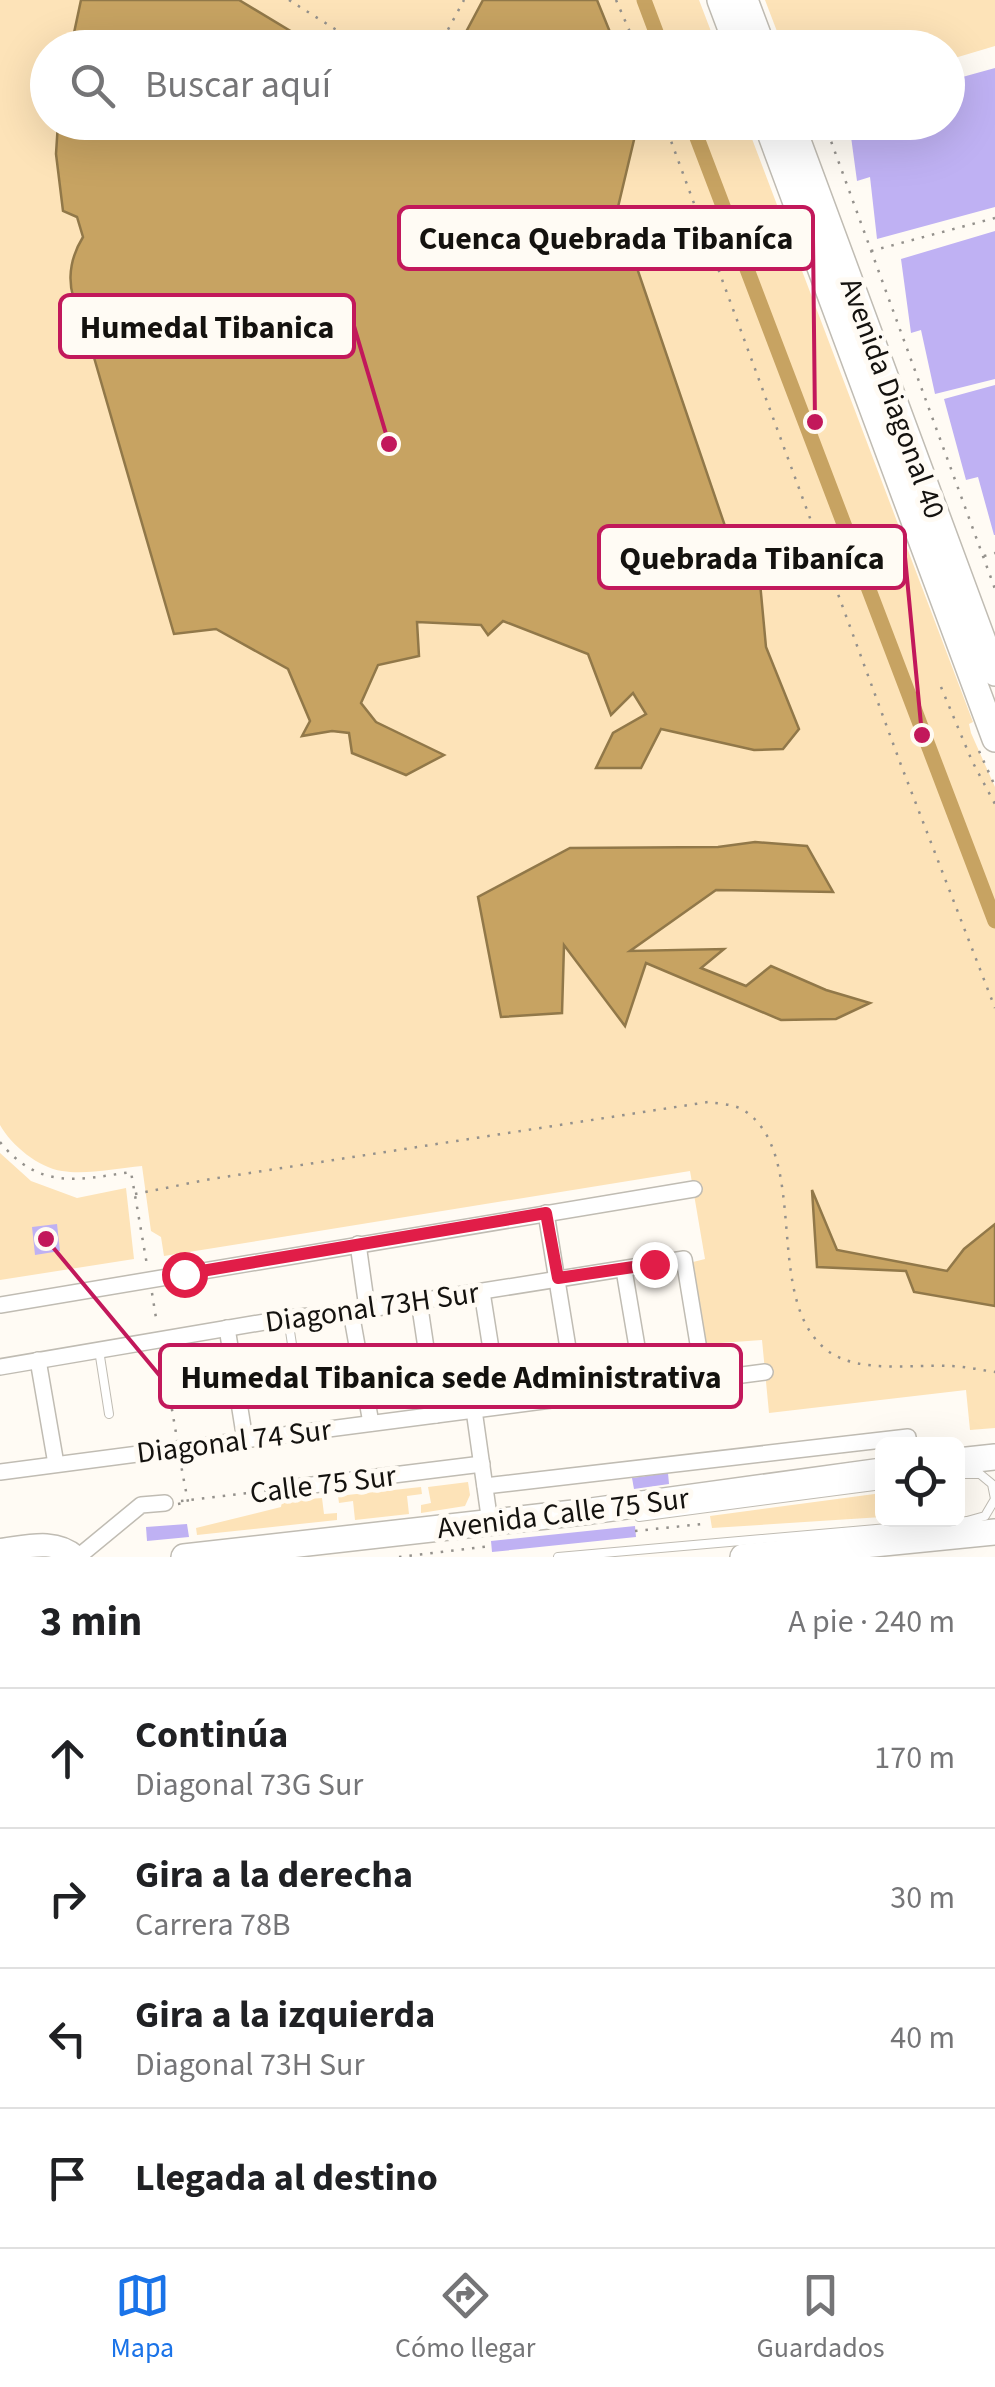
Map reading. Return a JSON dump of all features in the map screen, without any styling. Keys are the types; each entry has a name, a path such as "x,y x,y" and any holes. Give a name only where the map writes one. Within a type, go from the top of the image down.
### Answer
{"main road":[{"path":"720,0 731,30"},
{"path":"746,0 757,30"},
{"name":"Avenida Diagonal 40","path":"773,140 995,739"},
{"name":"Avenida Diagonal 40","path":"798,140 995,673"},
{"path":"965,1460 995,1457"},
{"name":"Avenida Calle 75 Sur","path":"184,1557 490,1535 875,1472"},
{"path":"743,1557 853,1552 995,1532"}],"street":[{"path":"0,1304 694,1189"},
{"path":"546,1213 576,1396"},
{"path":"358,1244 359,1310 371,1424"},
{"name":"Diagonal 73H Sur","path":"0,1366 684,1259 704,1380"},
{"path":"624,1270 644,1388"},
{"path":"482,1292 500,1406"},
{"path":"419,1301 436,1415"},
{"path":"227,1328 245,1440"},
{"path":"38,1360 56,1464"},
{"name":"Diagonal 74 Sur","path":"0,1472 765,1372"},
{"path":"474,1410 490,1535"},
{"path":"485,1486 875,1442"},
{"name":"Calle 75 Sur","path":"296,1487 482,1464"},
{"path":"0,1550 50,1545 77,1557 141,1505 165,1503"}],"lane":[{"path":"288,1318 300,1397"},
{"path":"99,1350 109,1414"},
{"path":"965,1474 976,1473 989,1480 995,1499 986,1516 965,1521"},
{"path":"632,1518 875,1486"},
{"path":"280,1557 614,1519"},
{"path":"558,1557 899,1527"}],"path":[{"path":"290,0 337,30"},
{"path":"448,30 464,0"},
{"path":"616,0 629,30"},
{"path":"671,140 921,820 995,1008"},
{"path":"830,140 995,589"},
{"path":"870,252 995,218"},
{"path":"984,556 995,553"},
{"path":"942,687 972,761 995,804"},
{"path":"0,1142 22,1163 51,1178 79,1180 131,1172"},
{"name":"Calle 75 Sur","path":"165,1503 296,1487"},
{"path":"636,1531 702,1527 700,1518"},
{"path":"399,1557 490,1535"}],"shaded area":[{"path":"0,0 699,0 710,30 30,30 30,140 752,140 973,722 969,724 971,733 995,787 995,1428 970,1430 966,1390 769,1413 762,1340 706,1344 693,1262 705,1259 690,1171 164,1256 161,1237 151,1231 142,1166 82,1172 53,1169 18,1148 0,1125"},
{"path":"81,0 239,0 289,30 75,30"},
{"path":"483,0 597,0 609,30 467,30"},
{"path":"765,0 995,0 995,46 965,55 965,30 776,30"},
{"path":"57,140 634,140 613,228 637,268 726,529 759,572 766,647 799,729 783,749 754,750 661,729 641,768 596,768 613,733 646,714 633,693 611,715 588,654 503,621 488,635 481,625 417,622 419,656 378,665 361,703 376,722 444,755 406,775 352,753 349,733 332,731 302,736 310,721 288,669 216,629 174,634 82,316 73,297 71,267 83,237 77,217 63,211"},
{"path":"755,842 807,846 833,892 716,890 630,951 724,949 701,968 746,986 771,966 826,990 870,1003 836,1019 781,1020 646,963 625,1026 564,945 562,1013 501,1017 478,897 570,848 718,847"},
{"path":"0,1153 31,1181 77,1198 126,1188 134,1259 0,1280"},
{"path":"812,1190 837,1250 947,1271 964,1249 995,1224 995,1306 914,1292 906,1271 817,1267"},
{"path":"468,1482 470,1495 465,1506 421,1513 421,1505 431,1503 428,1487"},
{"path":"421,1487 422,1494 407,1496 409,1514 355,1520 353,1501 339,1503 338,1496"},
{"path":"875,1494 875,1517 712,1528 710,1516"},
{"path":"322,1498 324,1514 337,1513 337,1520 197,1535 196,1528 281,1507 282,1501"}],"building":[{"path":"995,68 995,207 877,239 870,177 857,181 851,140 965,140 965,76"},
{"path":"995,231 995,379 935,394 921,330 911,333 901,259"},
{"path":"995,385 994,535 978,477 966,480 944,399"},
{"path":"57,1224 60,1251 35,1255 32,1227"},
{"path":"668,1473 669,1484 634,1489 632,1478"},
{"path":"187,1524 189,1537 147,1541 146,1527"},
{"path":"635,1526 636,1537 492,1552 491,1541"}],"waterway":[{"path":"644,0 655,30"},
{"path":"698,140 995,921"}],"place":[{"name":"Cuenca Quebrada Tibaníca","path":"815,422"},
{"name":"Humedal Tibanica","path":"389,444"},
{"name":"Quebrada Tibaníca","path":"922,735"},
{"name":"Humedal Tibanica sede Administrativa","path":"46,1239"}],"route":[{"path":"184,1274 546,1213 558,1278 654,1264"}]}
